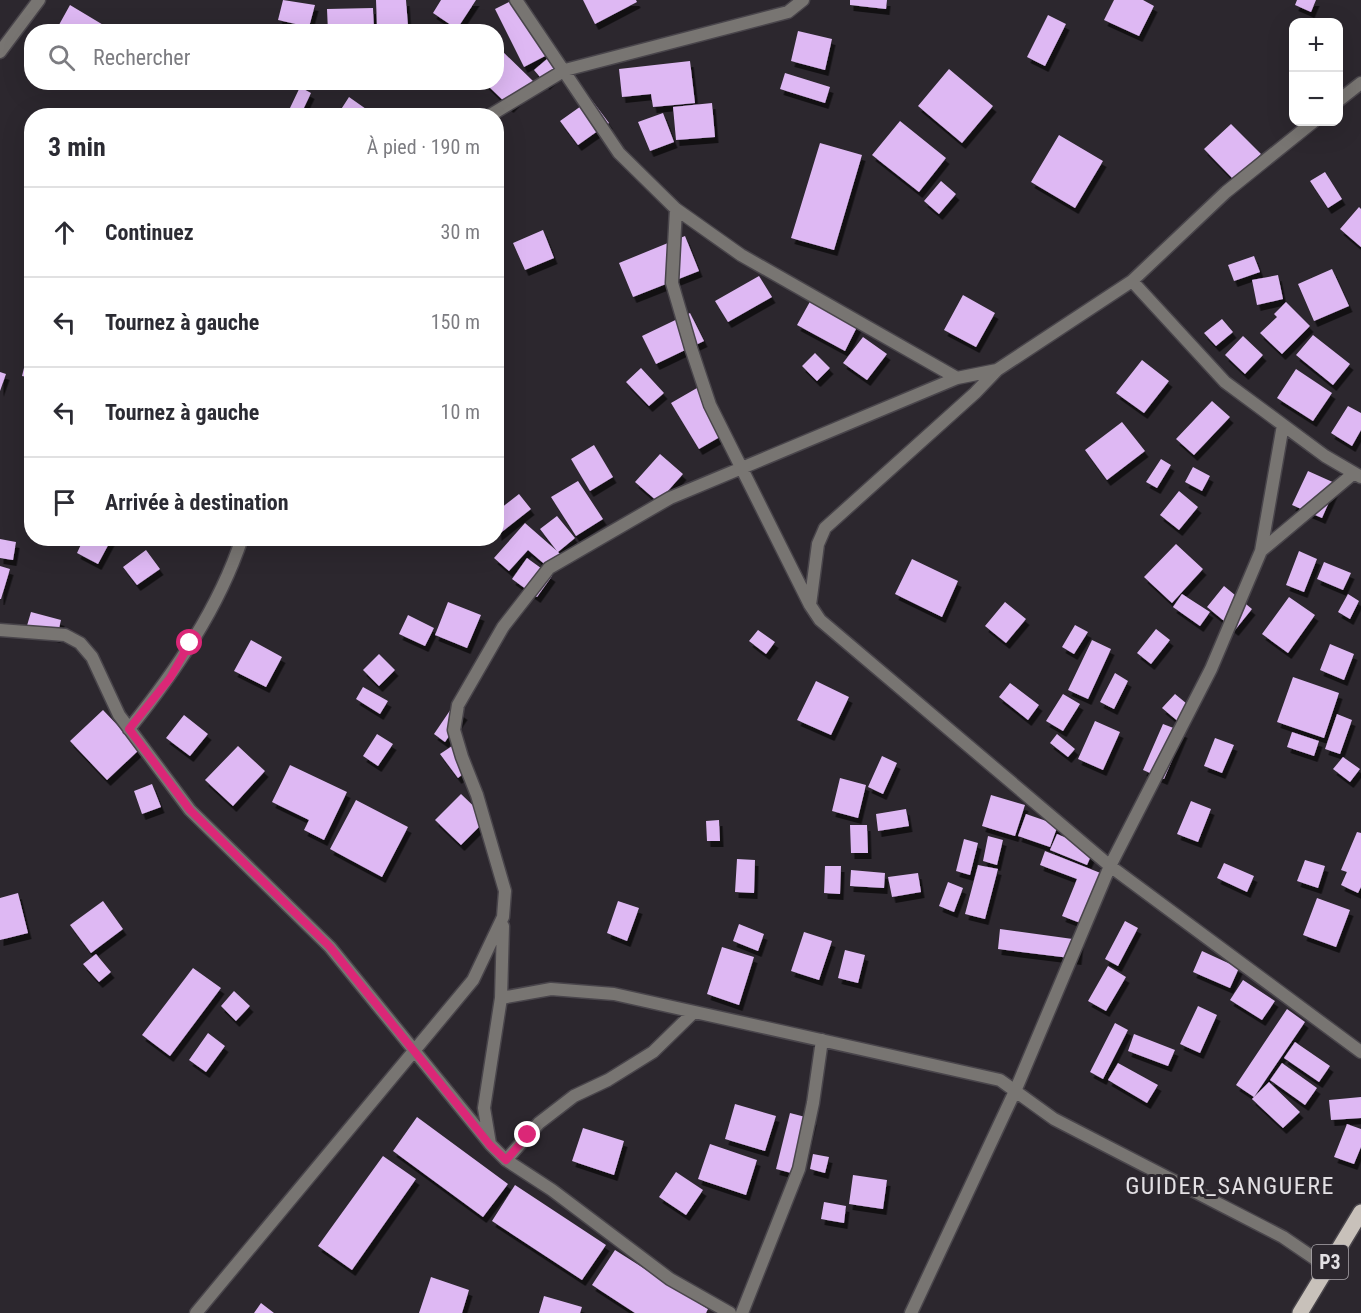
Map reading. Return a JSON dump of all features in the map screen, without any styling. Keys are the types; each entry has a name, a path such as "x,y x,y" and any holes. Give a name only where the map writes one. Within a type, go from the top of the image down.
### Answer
{"main road":[{"name":"P3","path":"1300,1313 1361,1212"}],"street":[{"path":"0,52 39,0"},
{"path":"516,0 619,153 676,208 741,255 957,378"},
{"path":"502,108 565,70 788,12 803,0"},
{"path":"1343,97 1361,83"},
{"path":"810,604 818,544 825,528 975,393 997,370 1132,281 1226,192 1308,126"},
{"path":"676,208 672,283 679,312 710,405 820,620 1110,866 1361,1052"},
{"path":"1132,281 1225,382 1325,456 1357,475 1261,551"},
{"path":"490,1145 484,1108 501,998 505,891 477,795 454,730 458,705 502,627 549,568 670,498 957,378 997,370"},
{"path":"911,1313 1016,1089 1110,866 1211,669 1261,551 1283,425"},
{"path":"129,729 170,678 231,572 239,546"},
{"path":"0,630 65,635 80,643 92,657 119,715 190,810 330,947 490,1145 506,1160 552,1190 670,1279 730,1313"},
{"path":"196,1313 473,980 503,917"},
{"path":"501,998 551,989 614,994 1000,1080 1016,1089 1054,1119 1283,1237 1327,1267"},
{"path":"506,1160 539,1123 574,1096 608,1080 653,1052 694,1012"},
{"path":"742,1313 799,1169 813,1103 822,1040"}],"building":[{"path":"283,0 315,5 310,24 278,20"},
{"path":"376,0 406,0 408,24 377,24"},
{"path":"441,0 476,0 460,24 450,24 433,13"},
{"path":"513,0 549,54 524,67 495,9"},
{"path":"583,0 636,0 637,2 595,24"},
{"path":"850,0 887,0 886,9 850,5"},
{"path":"1114,0 1143,0 1154,6 1139,36 1104,20"},
{"path":"1297,0 1316,0 1311,12 1295,5"},
{"path":"70,5 102,24 59,24"},
{"path":"373,8 374,24 328,24 327,9"},
{"path":"1048,15 1066,24 1045,66 1027,57"},
{"path":"798,31 832,39 825,70 791,61"},
{"path":"504,53 534,82 510,107 492,90 504,90"},
{"path":"547,59 559,72 546,84 534,70"},
{"path":"690,61 695,103 653,107 651,94 622,97 619,69"},
{"path":"949,69 993,106 962,143 918,106"},
{"path":"785,73 830,87 825,103 780,89"},
{"path":"299,90 311,93 304,108 290,108"},
{"path":"349,97 365,108 342,108"},
{"path":"591,99 609,123 578,145 560,121"},
{"path":"712,103 715,137 676,140 673,107"},
{"path":"663,113 674,142 650,151 638,122"},
{"path":"900,121 946,158 919,192 872,155"},
{"path":"1231,124 1261,154 1234,180 1204,149"},
{"path":"1059,135 1103,161 1075,208 1031,182"},
{"path":"820,143 862,155 834,250 791,238"},
{"path":"1325,172 1342,199 1328,208 1310,181"},
{"path":"941,181 956,194 939,214 924,201"},
{"path":"1359,207 1361,209 1361,247 1340,229"},
{"path":"543,230 554,258 525,270 513,243"},
{"path":"685,236 699,271 633,297 619,263"},
{"path":"1254,256 1260,272 1234,281 1228,265"},
{"path":"1332,269 1349,306 1314,321 1298,284"},
{"path":"1278,275 1283,299 1257,305 1252,280"},
{"path":"759,276 772,297 728,322 715,301"},
{"path":"963,295 995,313 976,347 944,330"},
{"path":"812,298 859,323 845,351 797,325"},
{"path":"1286,302 1310,326 1282,354 1260,333 1277,317 1274,314"},
{"path":"690,313 704,341 656,364 642,336"},
{"path":"1222,319 1233,332 1216,346 1204,333"},
{"path":"1313,335 1350,364 1333,385 1296,355"},
{"path":"1243,336 1263,355 1245,374 1225,355"},
{"path":"863,337 887,354 867,380 843,363"},
{"path":"815,353 830,368 817,381 802,366"},
{"path":"1142,360 1169,381 1144,413 1116,393"},
{"path":"641,368 664,393 649,406 626,382"},
{"path":"1296,369 1332,393 1313,421 1277,398"},
{"path":"0,372 6,374 0,391"},
{"path":"697,388 725,434 699,449 671,403"},
{"path":"1212,401 1230,417 1194,455 1176,439"},
{"path":"1348,406 1361,413 1361,430 1352,446 1331,433"},
{"path":"1122,422 1145,451 1107,480 1085,450"},
{"path":"594,445 613,477 590,491 571,459"},
{"path":"660,454 683,474 658,502 635,482"},
{"path":"1161,459 1171,465 1157,488 1146,482"},
{"path":"1193,467 1210,476 1202,491 1185,482"},
{"path":"1308,471 1337,484 1322,518 1292,505"},
{"path":"578,481 603,519 576,536 551,497"},
{"path":"1179,491 1198,507 1179,530 1160,515"},
{"path":"519,494 531,509 504,530 504,506"},
{"path":"557,516 575,538 558,552 560,554 549,568 528,550 509,571 494,558 525,523 557,551 540,529"},
{"path":"0,539 16,542 13,560 0,558"},
{"path":"1176,544 1203,569 1172,603 1144,577"},
{"path":"80,546 108,546 98,564 77,553"},
{"path":"146,550 160,569 137,585 123,567"},
{"path":"1299,551 1317,559 1304,592 1286,585"},
{"path":"527,558 552,576 537,597 512,579"},
{"path":"912,559 958,581 942,617 895,594"},
{"path":"1324,562 1351,573 1343,590 1317,579"},
{"path":"0,566 10,569 1,599 0,599"},
{"path":"1224,586 1252,609 1235,630 1207,607"},
{"path":"1182,594 1210,612 1200,626 1173,607"},
{"path":"1348,594 1359,601 1350,619 1338,612"},
{"path":"1289,597 1315,615 1288,653 1262,634"},
{"path":"448,602 481,615 467,648 435,635"},
{"path":"1005,602 1026,619 1006,643 985,626"},
{"path":"31,612 61,620 57,637 26,629"},
{"path":"408,615 434,628 425,646 399,634"},
{"path":"1075,625 1088,632 1074,654 1062,647"},
{"path":"1156,629 1170,640 1151,664 1137,653"},
{"path":"758,630 775,642 766,654 749,641"},
{"path":"251,640 282,657 266,687 234,671"},
{"path":"1092,640 1111,649 1088,699 1068,690"},
{"path":"1330,644 1354,654 1344,680 1320,670"},
{"path":"379,654 395,670 379,686 363,670"},
{"path":"1115,673 1128,681 1114,709 1100,702"},
{"path":"1293,677 1339,693 1324,738 1277,722"},
{"path":"816,681 849,697 831,735 797,720"},
{"path":"1010,683 1039,705 1028,720 999,697"},
{"path":"363,687 388,701 380,714 356,699"},
{"path":"1063,694 1080,704 1063,731 1046,721"},
{"path":"1175,694 1192,708 1180,723 1162,708"},
{"path":"453,706 464,714 445,742 434,734"},
{"path":"103,710 140,749 107,780 70,741"},
{"path":"1337,714 1352,720 1340,754 1325,749"},
{"path":"184,715 208,734 190,756 166,738"},
{"path":"1095,721 1120,732 1103,770 1078,759"},
{"path":"1163,724 1184,732 1164,779 1143,770"},
{"path":"1292,732 1319,741 1314,756 1287,747"},
{"path":"377,734 393,744 378,766 363,756"},
{"path":"1057,734 1075,749 1068,757 1050,743"},
{"path":"1215,738 1234,745 1222,773 1204,766"},
{"path":"238,746 265,771 233,806 205,780"},
{"path":"452,746 469,769 458,778 440,754"},
{"path":"882,756 897,763 883,794 868,787"},
{"path":"1343,757 1360,769 1350,782 1333,769"},
{"path":"290,765 347,792 324,840 304,830 309,820 272,802"},
{"path":"840,778 866,785 858,818 832,811"},
{"path":"152,784 161,807 142,814 134,791"},
{"path":"461,794 487,819 461,845 435,820"},
{"path":"991,795 1025,805 1015,836 982,826"},
{"path":"356,800 408,827 382,877 330,849"},
{"path":"1191,801 1211,809 1198,842 1177,834"},
{"path":"906,809 909,826 878,831 876,814"},
{"path":"1026,814 1058,825 1050,847 1018,836"},
{"path":"719,820 720,841 707,841 706,821"},
{"path":"850,825 867,825 868,853 851,853"},
{"path":"1357,832 1361,833 1361,887 1358,893 1341,885 1347,872 1341,870"},
{"path":"1057,834 1094,849 1087,865 1050,850"},
{"path":"988,836 1003,840 997,865 983,861"},
{"path":"964,839 978,843 970,875 956,871"},
{"path":"1045,851 1103,874 1083,924 1062,916 1077,879 1040,865"},
{"path":"737,859 755,860 754,893 735,892"},
{"path":"1305,860 1325,866 1318,888 1297,881"},
{"path":"1224,863 1254,876 1247,892 1217,878"},
{"path":"978,865 998,869 985,919 965,914"},
{"path":"825,866 841,866 840,894 824,893"},
{"path":"851,870 885,873 884,888 850,886"},
{"path":"918,873 921,892 892,897 888,877"},
{"path":"948,882 963,888 954,912 939,906"},
{"path":"18,893 28,933 0,940 0,898"},
{"path":"1317,898 1350,910 1336,947 1303,935"},
{"path":"103,901 123,929 91,953 70,925"},
{"path":"618,901 639,908 627,941 607,933"},
{"path":"1125,921 1138,928 1118,966 1105,959"},
{"path":"739,924 764,934 758,951 733,941"},
{"path":"1000,929 1080,940 1078,959 998,949"},
{"path":"804,932 832,941 819,980 791,971"},
{"path":"722,947 754,957 739,1005 707,994"},
{"path":"845,950 865,955 858,983 838,978"},
{"path":"1202,951 1239,968 1230,988 1193,972"},
{"path":"96,954 111,972 99,982 83,964"},
{"path":"1108,966 1126,977 1106,1011 1088,1001"},
{"path":"193,968 221,988 170,1056 142,1035"},
{"path":"1243,980 1275,1001 1262,1020 1230,1000"},
{"path":"234,991 250,1006 236,1021 221,1006"},
{"path":"1198,1006 1217,1015 1200,1053 1180,1044"},
{"path":"1287,1009 1305,1022 1254,1097 1236,1085"},
{"path":"1115,1023 1128,1030 1103,1079 1090,1072"},
{"path":"208,1033 225,1046 206,1072 189,1060"},
{"path":"1134,1034 1175,1050 1168,1066 1128,1051"},
{"path":"1295,1042 1330,1066 1319,1082 1284,1058"},
{"path":"1118,1063 1158,1085 1147,1103 1108,1080"},
{"path":"1282,1063 1317,1088 1305,1105 1270,1080"},
{"path":"1269,1082 1300,1112 1283,1128 1252,1099"},
{"path":"1361,1097 1361,1118 1331,1120 1329,1100"},
{"path":"735,1104 776,1116 765,1151 725,1139"},
{"path":"790,1113 813,1119 799,1175 776,1169"},
{"path":"417,1117 508,1184 483,1217 393,1151"},
{"path":"1347,1124 1361,1129 1361,1147 1354,1164 1334,1157"},
{"path":"583,1128 624,1141 614,1175 572,1161"},
{"path":"710,1144 757,1160 746,1195 698,1179"},
{"path":"813,1154 829,1157 825,1173 810,1169"},
{"path":"383,1156 416,1179 352,1270 318,1246"},
{"path":"676,1172 703,1190 686,1215 659,1197"},
{"path":"853,1175 887,1180 883,1209 849,1204"},
{"path":"515,1185 606,1245 582,1280 492,1221"},
{"path":"824,1202 846,1206 844,1223 821,1219"},
{"path":"615,1250 708,1309 706,1313 635,1313 592,1285"},
{"path":"431,1277 469,1290 462,1313 419,1313"},
{"path":"544,1296 582,1307 580,1313 539,1313"},
{"path":"261,1303 274,1313 254,1313"}],"district":[{"name":"GUIDER_SANGUERE","path":"1230,1186"}],"route":[{"path":"190,643 170,678 129,729 190,810 330,947 490,1145 506,1160 528,1135"}]}
